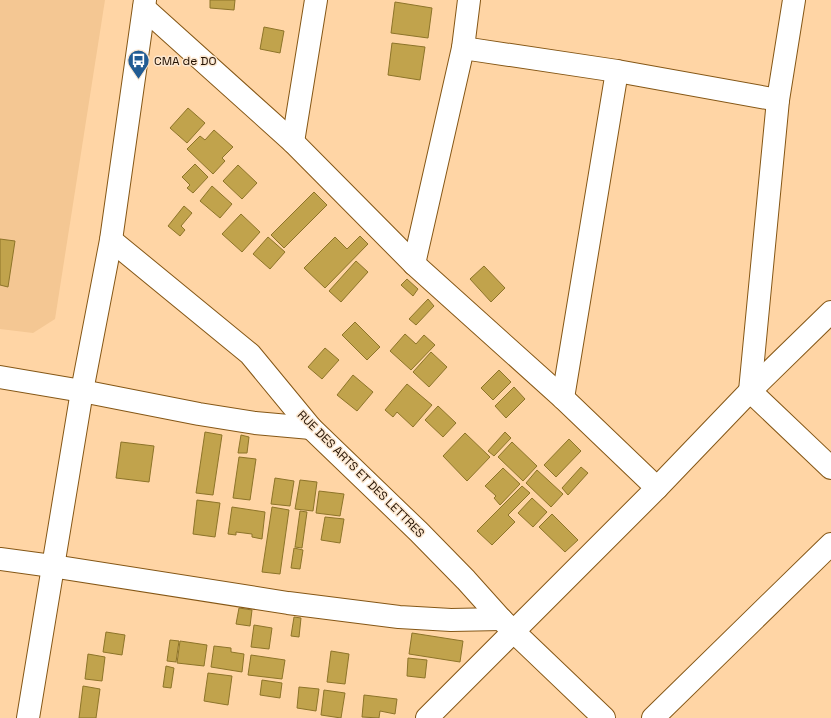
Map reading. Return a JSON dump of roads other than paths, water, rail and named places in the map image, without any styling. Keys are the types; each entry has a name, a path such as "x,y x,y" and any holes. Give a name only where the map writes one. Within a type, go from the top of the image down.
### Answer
{"street":[{"path":"293,142 316,0"},
{"path":"414,264 463,48 469,0"},
{"path":"750,392 778,100 794,0"},
{"path":"145,4 293,142 414,264 563,398 657,488"},
{"path":"28,718 82,392 111,240 145,4"},
{"path":"463,48 617,71 778,100"},
{"path":"563,398 617,71"},
{"name":"RUE DES ARTS ET DES LETTRES","path":"111,240 250,354 311,428 419,532 466,580 507,626 604,718"},
{"path":"427,718 507,626 657,488 750,392 831,312"},
{"path":"0,377 248,422 311,428"},
{"path":"750,392 831,468"},
{"path":"653,718 831,544"},
{"path":"0,559 288,603 399,617 451,620 507,626"}],"place":[{"name":"CMA de DO","path":"139,80"}]}
